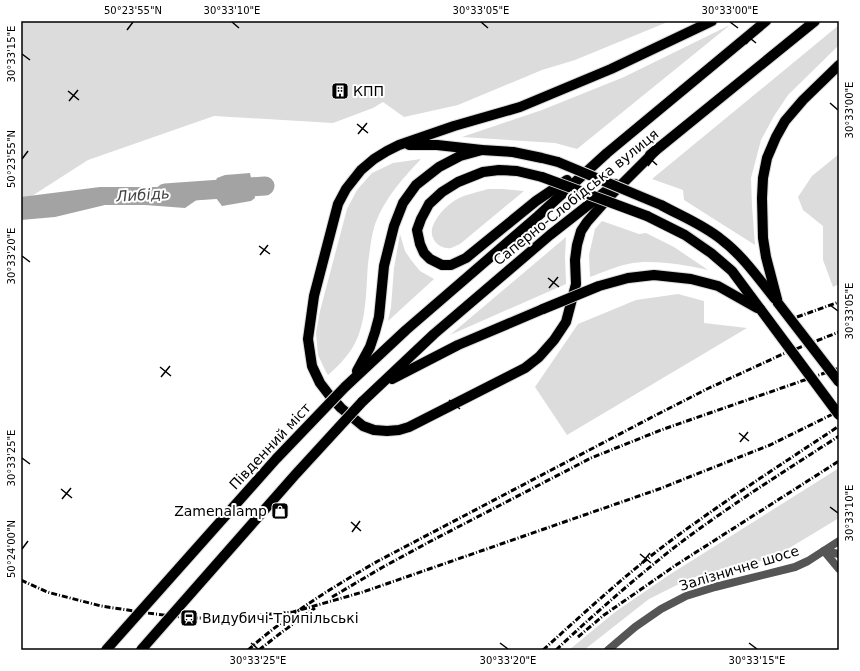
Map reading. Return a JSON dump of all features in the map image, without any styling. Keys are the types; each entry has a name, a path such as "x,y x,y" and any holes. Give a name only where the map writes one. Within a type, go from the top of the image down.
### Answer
{"main road":[{"path":"655,151 610,196 581,231 575,260 576,284 566,322 554,340 539,357 525,368 409,427 387,431 374,430 363,426 341,408 320,383 312,366 308,338 314,296 338,204 346,189 361,170 387,151 399,145 454,126 520,107 611,69 712,21"},
{"name":"Саперно-Слобідська вулиця","path":"345,387 406,330 538,216 607,153 766,21"},
{"name":"Саперно-Слобідська вулиця","path":"141,650 295,475 378,386 434,334 544,240 815,21"},
{"path":"778,303 766,257 763,238 762,198 767,158 785,121 803,100 839,65"},
{"path":"399,145 437,145 513,152 558,162 661,205 701,226 722,240 744,261 839,382"},
{"path":"437,145 446,152 446,158 439,167"},
{"path":"353,379 370,347 379,317 384,266 394,226 403,203 416,186 439,167 460,156 482,150"},
{"path":"607,153 536,201 466,258 451,265 442,265 430,259 424,253 420,244 417,230 420,219 429,204 442,192 458,182 483,172 499,170 517,171 542,176 647,216 685,236 711,253 732,271 839,415"},
{"path":"378,386 458,345 599,286 628,278 654,275 691,280 718,286 761,310"},
{"name":"Південний міст","path":"106,650 276,459 345,387"}],"street":[{"name":"Залізничне шосе","path":"608,650 635,627 661,609 686,596 715,586 795,566 808,561 839,540"},
{"path":"824,551 839,554"},
{"path":"824,551 839,569"}],"shaded area":[{"path":"21,21 670,21 575,60 542,70 458,105 404,117 383,102 373,108 333,123 214,116 88,160 21,203"},
{"path":"730,25 577,149 555,143 462,137 542,110 624,77"},
{"path":"839,25 839,45 788,95 774,116 761,140 751,178 755,245 684,200 683,190 652,179"},
{"path":"839,154 839,284 833,287 823,260 823,226 803,210 798,197 812,176"},
{"path":"421,159 389,197 375,224 368,263 365,308 360,330 349,353 328,375 318,355 316,333 320,311 347,209 357,190 372,173 393,163"},
{"path":"488,189 524,191 460,244 451,248 440,246 434,240 432,229 436,219 444,209 458,198"},
{"path":"602,221 639,234 646,233 674,247 708,270 668,263 648,262 619,266 590,277 589,255 595,229"},
{"path":"400,234 405,251 411,260 420,271 434,279 388,321 391,307 394,268"},
{"path":"566,237 566,284 450,335"},
{"path":"678,294 704,301 704,323 747,328 567,435 535,387 578,324 636,300"},
{"path":"839,468 839,518 786,550 760,561 726,568 689,579 649,599 584,650 569,650 615,612 669,575"}],"water":[{"path":"250,173 255,198 251,201 222,206 216,198 214,185 217,178 225,175"},
{"path":"100,187 188,187 198,199 185,208 145,205 105,205 55,217 21,220 21,197"}],"waterway":[{"name":"Либідь","path":"165,193 265,186"}],"railway":[{"path":"797,317 839,302"},
{"path":"248,650 294,613 378,561 709,388 783,354 839,332"},
{"path":"332,597 431,541 591,458 661,430 839,368"},
{"path":"21,580 47,592 101,606 189,618 228,618 293,612 363,592 659,489 770,445 839,411"},
{"path":"543,650 589,608 669,542 732,497 839,426"},
{"path":"556,650 612,599 671,550 732,506 839,436"},
{"path":"578,637 604,615 676,565 839,461"},
{"path":"259,650 315,608"}],"place":[{"name":"КПП","path":"340,91"},
{"name":"Zamenalamp","path":"280,511"},
{"name":"Видубичі-Трипільські","path":"189,618"}]}
